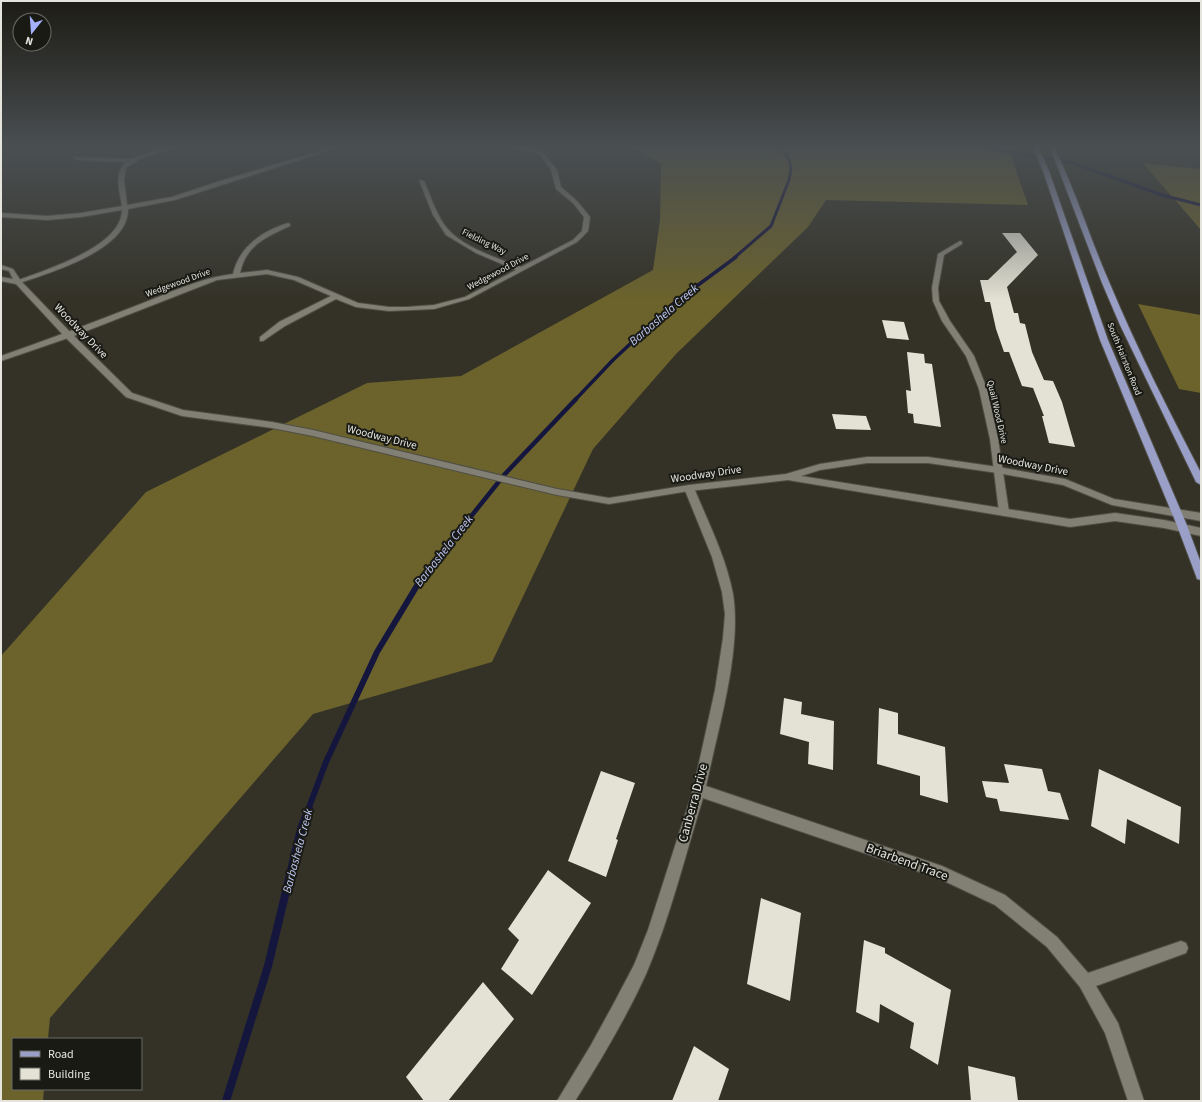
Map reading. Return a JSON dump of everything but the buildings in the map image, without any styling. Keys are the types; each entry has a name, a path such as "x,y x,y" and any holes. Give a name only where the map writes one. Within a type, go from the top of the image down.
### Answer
{"main road":[{"name":"South Hairston Road","path":"1055,198 1104,340 1177,513 1201,576"},
{"name":"South Hairston Road","path":"1074,198 1113,300 1201,482"}],"street":[{"path":"1,279 18,282 70,262 102,244 121,226 126,216 123,198"},
{"path":"1,215 47,218 81,215 175,198"},
{"name":"Fielding Way","path":"429,198 442,225 450,235 460,242 522,270"},
{"name":"Wedgewood Drive","path":"1,359 216,278 236,275 267,272 296,278 356,305 389,309 407,310 434,307 467,298 575,241 585,231 588,221 587,217 571,198"},
{"path":"236,275 237,264 244,251 253,243 288,225"},
{"name":"Quail Wood Drive","path":"960,243 941,254 935,288 936,301 946,321 970,356 982,389 994,439 1004,512"},
{"name":"Woodway Drive","path":"1,267 11,270 18,282 68,335 129,395 182,413 272,425 347,440 557,492 609,501 689,488 786,477 820,467 867,460 928,460 998,470 1065,482 1112,502 1201,517"},
{"path":"263,339 282,324 336,296"},
{"name":"Woodway Drive","path":"786,477 1070,523 1115,518 1201,532"},
{"name":"Canberra Drive","path":"565,1101 597,1051 620,1009 640,969 655,930 699,790 721,690 729,638 730,614 727,592 717,557 689,488"},
{"name":"Briarbend Trace","path":"699,790 942,873 1000,900 1052,942 1085,982 1112,1029 1136,1101"},
{"path":"1085,982 1181,948"}],"shaded area":[{"path":"660,198 1026,198 1028,205 826,200 808,227 676,354 593,449 492,662 313,714 50,1018 48,1038 12,1038 12,1090 44,1090 43,1101 1,1101 1,656 146,492 367,383 461,376 653,270 660,220"},
{"path":"1174,198 1201,198 1201,230"},
{"path":"1138,304 1201,315 1201,393 1179,389"}],"waterway":[{"name":"Barbashela Creek","path":"734,258 771,226 782,198"},
{"path":"1175,198 1201,205"},
{"name":"Barbashela Creek","path":"575,400 613,360 675,302 736,257"},
{"name":"Barbashela Creek","path":"420,580 505,474 576,399"},
{"name":"Barbashela Creek","path":"308,810 326,762 377,652 421,579"},
{"name":"Barbashela Creek","path":"226,1101 268,966 301,829 309,809"}]}
